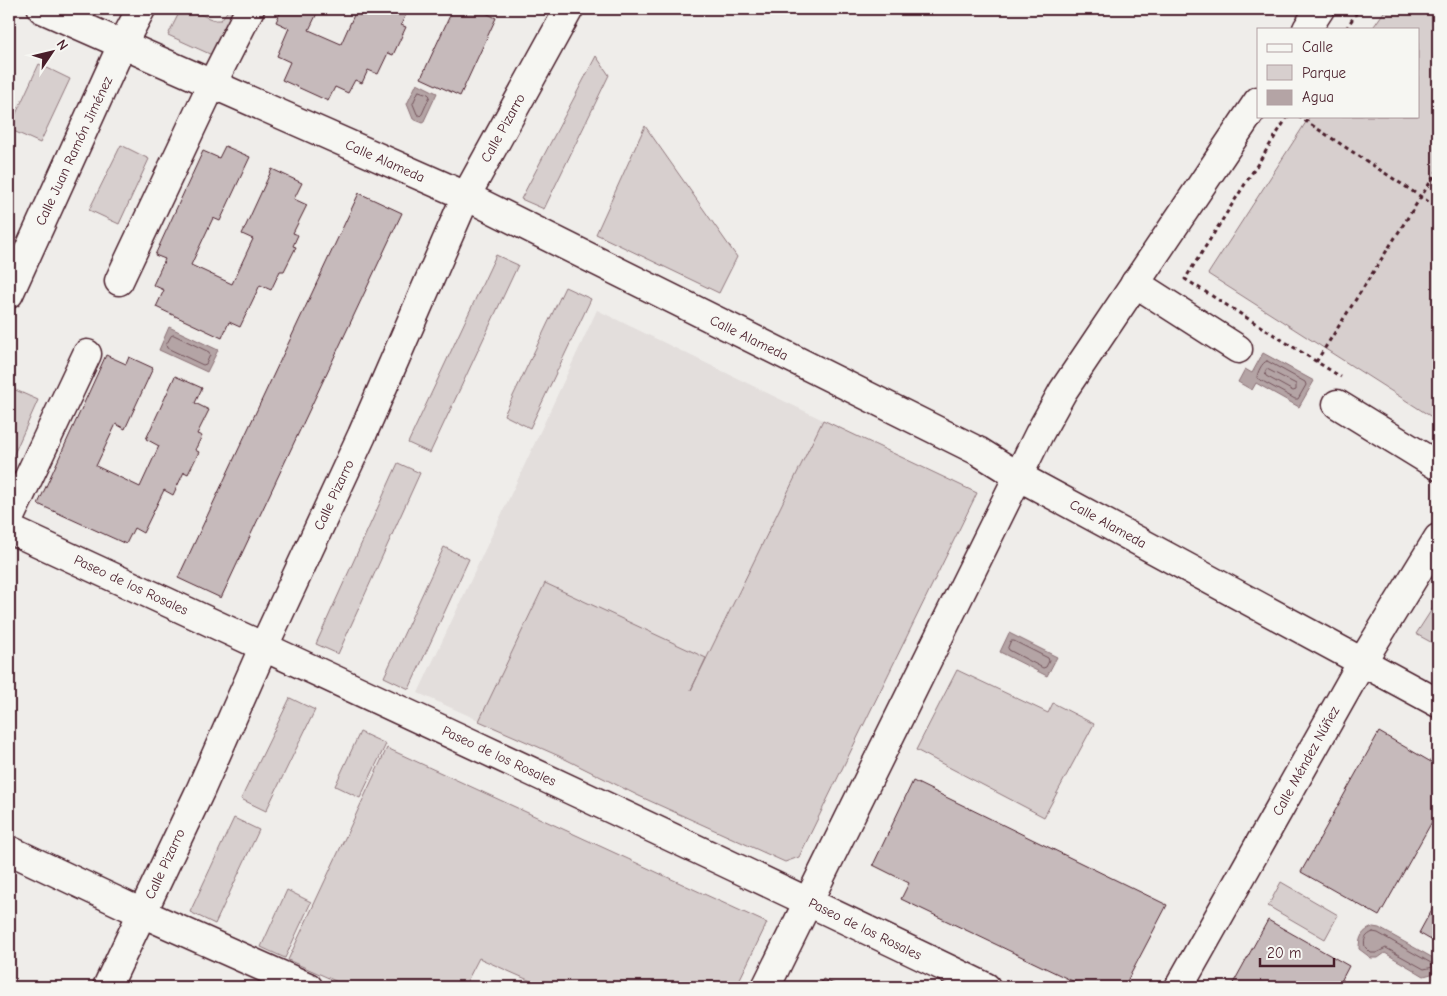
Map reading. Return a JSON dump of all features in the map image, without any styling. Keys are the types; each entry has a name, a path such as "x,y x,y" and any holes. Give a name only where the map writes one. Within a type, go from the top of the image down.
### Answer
{"street":[{"name":"Calle Alameda","path":"42,9 466,196 969,446 1018,476 1438,703"},
{"name":"Calle Juan Ramón Jiménez","path":"9,294 122,45 141,9"},
{"path":"119,281 212,84 250,9"},
{"name":"Calle Pizarro","path":"107,987 200,791 264,646 362,435 466,196 569,9"},
{"path":"1307,28 1320,9"},
{"path":"766,987 1018,476 1063,390 1257,102"},
{"path":"1136,283 1238,349"},
{"path":"9,519 87,354"},
{"path":"1343,393 1438,466"},
{"name":"Paseo de los Rosales","path":"9,529 264,646 986,987"},
{"name":"Calle Méndez Núñez","path":"1179,987 1362,662 1438,538"},
{"path":"9,850 294,984"}],"path":[{"path":"1347,28 1360,9"},
{"path":"1287,118 1185,279 1316,362 1343,393"},
{"path":"1301,118 1438,208"},
{"path":"1316,362 1438,170"}],"shaded area":[{"path":"597,310 823,420 639,796 559,756 418,693"}],"green space":[{"path":"181,9 221,20 229,9 236,9 212,55 168,35"},
{"path":"1386,9 1438,9 1438,421 1208,274 1309,118 1420,118 1420,28 1373,28"},
{"path":"596,56 609,75 544,209 521,199"},
{"path":"39,64 70,79 40,143 9,129"},
{"path":"645,126 737,257 719,293 596,234"},
{"path":"121,145 149,159 119,224 89,210"},
{"path":"496,255 518,265 430,453 408,443"},
{"path":"565,287 591,299 530,428 504,415"},
{"path":"11,388 38,400 10,463 9,392"},
{"path":"823,420 977,493 799,857 785,862 639,796 559,756 479,721 545,583 706,658 691,690"},
{"path":"398,463 420,473 338,654 316,644"},
{"path":"444,547 469,559 409,689 384,677"},
{"path":"1438,600 1438,646 1416,634"},
{"path":"957,670 1048,713 1053,703 1094,724 1044,817 916,750"},
{"path":"290,698 315,710 266,811 241,799"},
{"path":"360,732 386,744 360,798 335,786"},
{"path":"387,748 767,923 736,987 544,987 479,958 464,987 349,987 288,960"},
{"path":"234,818 259,830 215,924 190,912"},
{"path":"1281,882 1338,915 1325,939 1268,906"},
{"path":"287,890 311,902 285,958 261,947"}],"water":[{"path":"417,83 437,93 423,123 413,119 407,104"},
{"path":"169,327 218,350 207,372 159,350"},
{"path":"1263,353 1314,381 1299,407 1256,383 1252,390 1238,382 1245,369 1252,373"},
{"path":"1009,633 1057,657 1047,676 1000,652"},
{"path":"1373,927 1379,928 1435,959 1438,962 1438,970 1435,973 1424,976 1385,953 1378,958 1371,958 1359,949 1359,945 1366,930"}],"building":[{"path":"282,9 319,9 309,30 341,44 354,15 348,12 350,9 403,9 402,12 406,14 401,25 406,27 393,55 388,53 378,74 368,70 362,83 355,80 348,93 335,87 328,101 282,80 290,62 277,56 289,28 276,22"},
{"path":"453,9 478,9 496,18 460,96 421,78"},
{"path":"225,146 250,157 220,221 213,218 191,265 232,284 253,239 242,234 272,169 302,183 294,199 307,205 293,233 298,235 293,246 296,247 284,271 280,271 271,290 260,285 240,327 229,322 222,338 156,307 164,290 153,285 165,259 155,255 203,151 219,158"},
{"path":"359,193 402,213 221,598 178,578"},
{"path":"106,355 126,364 129,357 153,368 125,429 116,424 96,466 140,487 159,446 146,439 175,376 202,388 195,403 209,410 197,434 202,436 195,450 199,452 188,474 184,472 173,495 164,490 143,533 134,528 126,544 38,504"},
{"path":"1379,732 1438,766 1438,811 1379,916 1301,872"},
{"path":"913,781 1167,905 1124,987 1085,987 901,899 909,883 873,865"},
{"path":"1438,898 1438,944 1419,933"},
{"path":"1268,920 1349,966 1338,987 1231,987"},
{"path":"823,979 840,987 819,987"}]}
